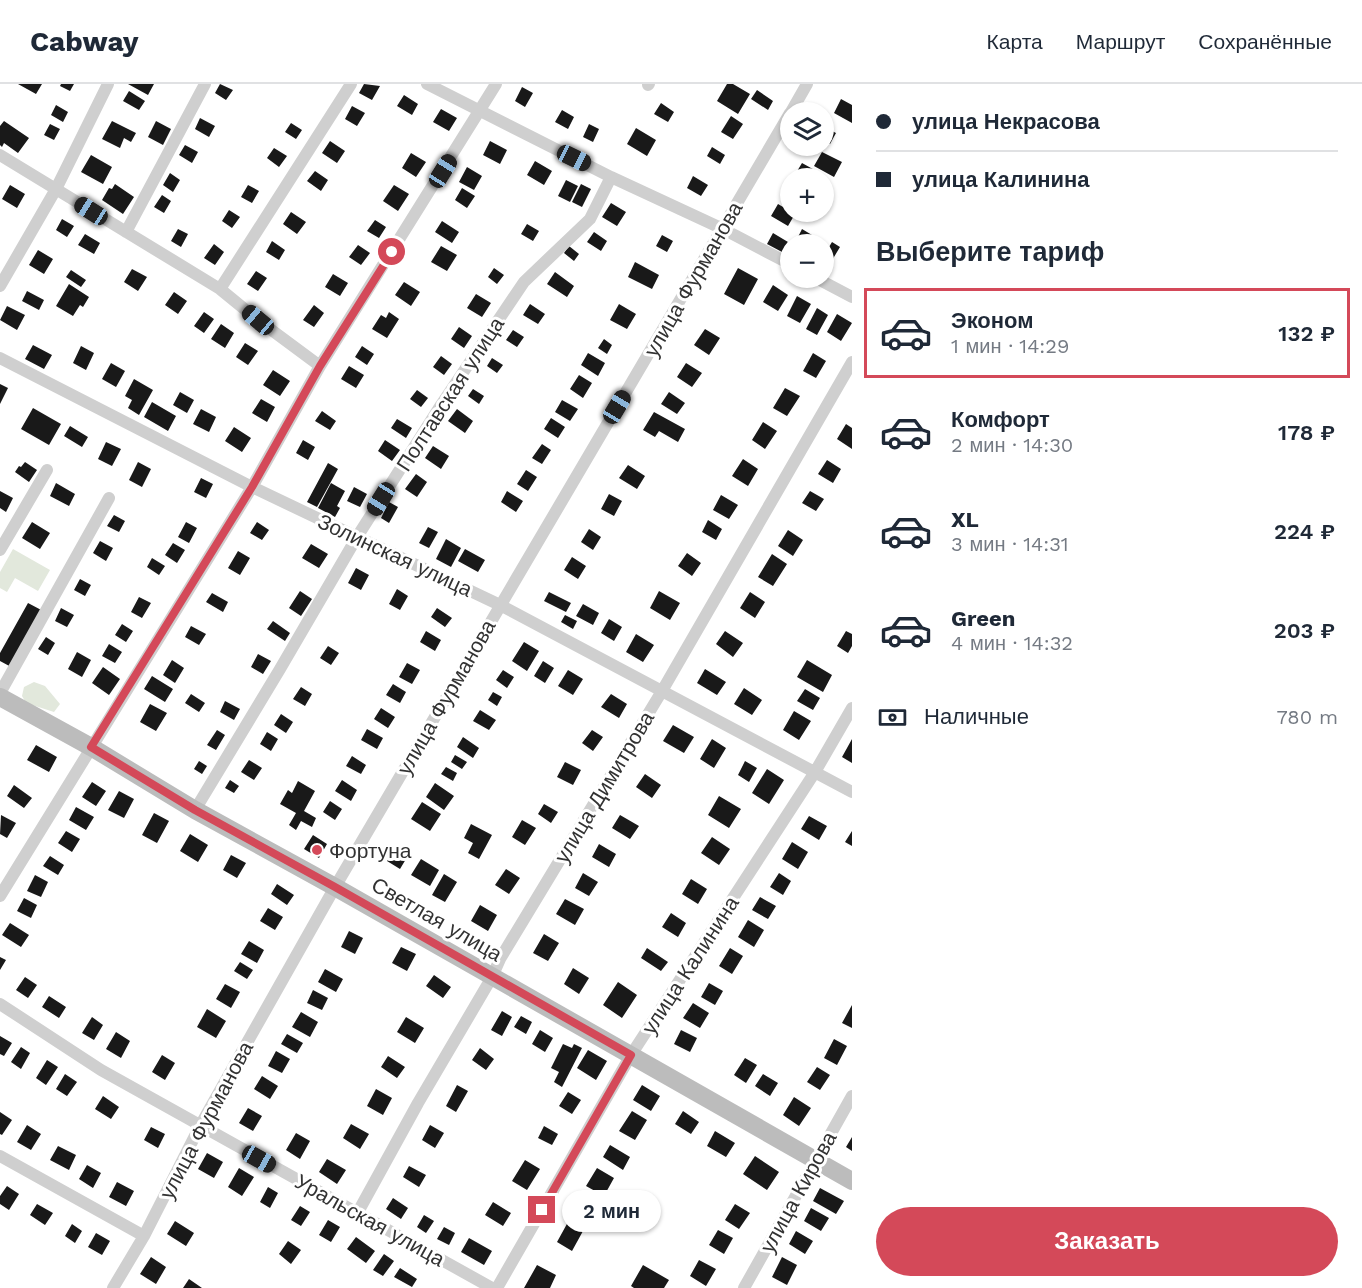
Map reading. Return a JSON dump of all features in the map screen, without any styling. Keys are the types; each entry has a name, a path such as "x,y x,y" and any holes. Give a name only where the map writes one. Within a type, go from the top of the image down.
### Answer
{"main road":[{"name":"Светлая улица","path":"0,695 195,810 852,1181"}],"street":[{"path":"0,286 56,189 108,84"},
{"path":"126,232 205,84"},
{"path":"220,289 351,84"},
{"path":"428,84 611,177 723,229 780,259"},
{"path":"0,896 252,487 320,366 496,84"},
{"name":"улица Фурманова","path":"796,102 807,84"},
{"name":"улица Фурманова","path":"113,1288 144,1236 200,1126 335,887 780,130"},
{"path":"0,155 220,289 320,366"},
{"name":"Полтавская улица","path":"195,810 357,537 441,405 524,282 590,219 611,177"},
{"path":"834,288 852,297"},
{"name":"Золинская улица","path":"0,358 252,487 500,605 852,792"},
{"name":"улица Димитрова","path":"358,1212 418,1103 492,977 500,959 662,691 852,362"},
{"path":"0,550 47,470"},
{"path":"0,695 109,498"},
{"name":"улица Калинина","path":"497,1288 631,1055 815,772 852,708"},
{"name":"Уральская улица","path":"0,1004 101,1070 492,1288"},
{"name":"улица Кирова","path":"744,1288 852,1096"},
{"path":"0,1156 144,1236"}],"shaded area":[{"path":"13,549 50,570 38,591 15,578 7,592 0,588 0,572"},
{"path":"34,682 45,686 60,704 54,712 26,703 22,696 24,687"}],"building":[{"path":"18,84 42,84 36,94"},
{"path":"61,84 74,84 70,91 60,86"},
{"path":"128,84 154,84 148,95"},
{"path":"220,84 233,90 226,100 215,93"},
{"path":"364,84 380,86 372,100 359,93"},
{"path":"727,84 733,84 750,94 738,114 717,101"},
{"path":"522,87 533,93 525,107 515,101"},
{"path":"757,90 773,101 768,110 751,99"},
{"path":"129,91 145,101 139,110 123,101"},
{"path":"404,95 418,104 412,115 397,106"},
{"path":"841,99 852,105 852,123 834,113"},
{"path":"661,103 674,112 668,122 654,114"},
{"path":"56,105 68,112 63,122 51,115"},
{"path":"352,106 365,113 357,126 345,119"},
{"path":"441,109 457,118 449,131 433,122"},
{"path":"562,110 574,117 568,129 555,122"},
{"path":"731,116 743,124 733,139 721,132"},
{"path":"200,118 215,126 209,137 195,129"},
{"path":"4,121 29,138 18,153 4,143 2,147 0,145 0,126"},
{"path":"112,121 136,133 131,142 124,138 120,148 102,139"},
{"path":"156,121 171,129 163,145 148,137"},
{"path":"291,123 302,130 296,139 285,132"},
{"path":"50,124 60,129 54,140 44,135"},
{"path":"589,124 599,129 593,142 583,137"},
{"path":"636,128 656,140 647,156 627,144"},
{"path":"330,141 345,151 337,163 322,153"},
{"path":"490,141 507,150 500,164 483,155"},
{"path":"185,145 198,152 192,163 179,155"},
{"path":"712,147 725,155 720,164 707,156"},
{"path":"274,148 287,156 279,167 267,158"},
{"path":"411,153 426,162 416,177 402,168"},
{"path":"91,155 112,167 103,184 81,172"},
{"path":"820,156 830,156 842,162 834,177 834,168 814,166"},
{"path":"535,161 552,171 544,185 527,175"},
{"path":"802,163 811,168 799,168"},
{"path":"467,167 482,176 474,190 459,182"},
{"path":"315,171 328,180 321,191 307,181"},
{"path":"170,173 180,180 173,192 163,185"},
{"path":"693,176 708,185 701,196 687,188"},
{"path":"566,180 578,186 570,202 558,196"},
{"path":"115,184 134,197 123,214 102,200 109,188 112,189"},
{"path":"581,184 591,189 582,207 572,202"},
{"path":"10,185 25,194 17,208 2,199"},
{"path":"248,185 259,191 252,203 241,197"},
{"path":"394,185 409,194 398,211 383,201"},
{"path":"462,188 475,196 467,208 455,200"},
{"path":"162,195 171,201 164,213 154,207"},
{"path":"611,203 626,212 617,226 602,217"},
{"path":"778,204 780,205 780,221 771,216"},
{"path":"229,210 240,217 232,228 222,221"},
{"path":"291,212 306,222 297,234 283,224"},
{"path":"62,219 74,226 67,237 56,230"},
{"path":"375,220 386,227 379,238 367,231"},
{"path":"442,221 459,232 452,243 435,232"},
{"path":"527,224 539,231 533,241 521,234"},
{"path":"178,229 188,234 181,247 171,241"},
{"path":"802,229 810,234 800,234"},
{"path":"594,232 607,241 601,251 587,242"},
{"path":"773,233 780,237 780,251 767,244"},
{"path":"85,234 100,243 94,254 78,245"},
{"path":"662,235 673,241 667,252 656,246"},
{"path":"272,241 285,250 279,260 266,252"},
{"path":"834,243 840,247 834,257"},
{"path":"214,244 224,252 215,265 204,258"},
{"path":"358,245 370,253 361,265 349,257"},
{"path":"441,246 457,255 447,271 431,262"},
{"path":"569,246 579,254 574,261 564,253"},
{"path":"38,250 53,259 44,274 29,265"},
{"path":"635,262 659,275 652,289 628,277"},
{"path":"494,268 504,275 497,284 488,277"},
{"path":"738,268 758,279 744,305 724,294"},
{"path":"132,269 147,277 138,291 124,282"},
{"path":"71,270 86,280 81,287 66,277"},
{"path":"256,271 267,278 258,291 247,284"},
{"path":"555,272 574,286 567,297 547,284"},
{"path":"333,274 348,283 340,296 325,287"},
{"path":"404,282 420,292 411,306 395,295"},
{"path":"69,284 89,297 83,307 80,305 73,316 56,306"},
{"path":"773,285 788,295 778,311 763,302"},
{"path":"27,291 44,300 39,310 22,301"},
{"path":"174,292 187,301 178,314 165,305"},
{"path":"476,294 491,303 482,317 467,308"},
{"path":"797,296 811,304 800,323 787,316"},
{"path":"530,304 545,314 538,324 523,315"},
{"path":"619,304 636,314 627,329 610,320"},
{"path":"314,305 324,313 314,327 303,320"},
{"path":"7,306 25,315 17,330 0,320"},
{"path":"817,308 828,315 817,335 806,329"},
{"path":"204,312 214,319 204,333 194,326"},
{"path":"389,312 399,319 387,338 372,329 381,315 386,318"},
{"path":"837,314 852,323 841,341 827,332"},
{"path":"221,324 234,333 225,348 211,339"},
{"path":"459,327 472,336 464,348 451,339"},
{"path":"705,329 720,338 709,355 694,345"},
{"path":"513,330 524,337 517,347 506,340"},
{"path":"604,339 612,345 607,354 598,348"},
{"path":"245,343 258,351 248,365 236,357"},
{"path":"33,345 52,355 44,369 25,359"},
{"path":"81,346 94,353 86,370 73,363"},
{"path":"362,346 374,354 367,365 355,357"},
{"path":"588,353 605,363 598,376 581,365"},
{"path":"813,353 826,361 816,378 803,371"},
{"path":"441,356 452,364 444,375 433,367"},
{"path":"492,358 503,365 497,373 487,366"},
{"path":"111,363 125,371 116,387 102,379"},
{"path":"686,363 702,373 692,387 677,377"},
{"path":"349,366 364,375 356,388 341,379"},
{"path":"273,370 290,381 280,396 263,385"},
{"path":"579,375 592,383 583,398 570,389"},
{"path":"134,379 153,390 139,415 128,408 132,400 125,396"},
{"path":"0,384 8,388 0,404"},
{"path":"785,388 800,396 787,416 773,408"},
{"path":"473,389 484,396 479,404 468,396"},
{"path":"417,390 428,398 421,407 410,399"},
{"path":"180,392 194,400 187,413 173,405"},
{"path":"669,392 685,403 677,414 661,404"},
{"path":"261,399 275,407 267,422 252,413"},
{"path":"562,400 578,409 570,421 555,412"},
{"path":"152,402 176,416 168,431 144,417"},
{"path":"33,408 61,424 49,445 21,429"},
{"path":"201,409 216,417 209,432 193,424"},
{"path":"457,409 473,421 465,433 448,421"},
{"path":"322,411 336,421 330,430 315,421"},
{"path":"654,412 685,429 678,442 659,431 655,437 643,430"},
{"path":"551,418 565,427 558,438 544,429"},
{"path":"397,419 412,428 406,438 391,428"},
{"path":"763,422 777,431 765,449 752,440"},
{"path":"846,424 852,428 852,449 837,439"},
{"path":"70,426 88,437 82,447 64,436"},
{"path":"234,427 251,438 242,452 225,441"},
{"path":"303,440 315,447 308,460 296,453"},
{"path":"385,440 400,450 392,461 378,451"},
{"path":"106,442 121,449 112,466 98,459"},
{"path":"542,444 551,450 542,464 532,458"},
{"path":"433,446 449,456 441,469 425,458"},
{"path":"743,459 758,469 748,486 732,476"},
{"path":"827,460 841,469 833,483 818,474"},
{"path":"25,462 37,470 29,482 15,472"},
{"path":"138,462 151,469 142,487 129,480"},
{"path":"328,463 338,469 317,507 307,502"},
{"path":"628,465 645,476 637,489 619,478"},
{"path":"526,470 537,477 528,491 517,484"},
{"path":"416,474 427,482 417,497 405,489"},
{"path":"201,478 213,484 206,498 194,492"},
{"path":"56,483 75,494 69,506 50,496"},
{"path":"331,483 345,491 337,506 340,508 335,517 318,508"},
{"path":"354,487 367,494 360,507 347,501"},
{"path":"0,491 13,498 6,512 0,508"},
{"path":"507,491 523,501 516,512 501,502"},
{"path":"810,491 824,499 816,511 802,503"},
{"path":"609,494 622,501 614,516 601,509"},
{"path":"721,495 738,505 729,519 713,510"},
{"path":"389,502 398,507 389,523 381,518"},
{"path":"114,515 125,521 119,532 107,526"},
{"path":"708,520 722,529 716,540 702,532"},
{"path":"32,522 50,533 40,549 22,538"},
{"path":"186,522 197,528 189,543 178,537"},
{"path":"257,522 269,530 262,540 250,533"},
{"path":"428,527 438,532 429,548 419,543"},
{"path":"589,529 601,537 593,550 581,542"},
{"path":"788,530 803,540 793,556 778,546"},
{"path":"446,539 461,548 451,567 436,559"},
{"path":"100,541 113,548 106,561 93,553"},
{"path":"173,543 185,550 177,563 165,555"},
{"path":"311,544 328,554 319,568 302,558"},
{"path":"465,549 485,560 478,572 458,561"},
{"path":"238,551 250,558 240,575 228,568"},
{"path":"687,553 701,563 692,576 678,566"},
{"path":"772,554 787,564 773,586 758,577"},
{"path":"572,557 586,566 578,579 564,570"},
{"path":"152,558 165,566 159,575 147,567"},
{"path":"356,568 369,575 361,590 348,583"},
{"path":"80,579 91,585 85,596 74,590"},
{"path":"397,589 408,596 400,610 389,604"},
{"path":"300,591 312,599 301,616 289,608"},
{"path":"659,591 680,603 670,620 650,608"},
{"path":"549,592 571,603 566,612 544,601"},
{"path":"750,592 765,602 755,618 740,608"},
{"path":"212,593 228,602 223,612 206,602"},
{"path":"139,597 151,603 142,618 131,612"},
{"path":"28,603 45,612 13,668 0,661 0,653"},
{"path":"583,604 599,613 593,625 576,616"},
{"path":"61,608 74,615 67,627 55,621"},
{"path":"437,608 452,618 445,627 431,617"},
{"path":"565,615 577,621 573,629 561,622"},
{"path":"609,619 622,627 614,641 601,633"},
{"path":"273,621 290,633 285,641 267,629"},
{"path":"122,624 133,631 126,642 115,635"},
{"path":"191,626 206,634 199,645 185,637"},
{"path":"426,631 441,640 435,651 420,642"},
{"path":"725,631 743,643 733,657 716,644"},
{"path":"846,631 852,634 852,646 848,653 837,646"},
{"path":"636,634 654,645 643,662 626,652"},
{"path":"46,637 55,643 48,655 38,649"},
{"path":"524,642 539,651 527,671 512,661"},
{"path":"109,644 122,652 115,663 102,656"},
{"path":"328,646 339,653 331,665 320,658"},
{"path":"77,652 91,660 82,677 68,669"},
{"path":"258,654 271,661 263,674 251,667"},
{"path":"172,660 184,668 175,683 163,675"},
{"path":"807,660 832,675 823,692 797,677"},
{"path":"543,661 554,668 545,683 534,676"},
{"path":"407,663 420,670 412,684 399,677"},
{"path":"103,667 120,679 109,695 92,683"},
{"path":"705,669 726,682 717,695 697,683"},
{"path":"503,670 514,677 507,688 496,680"},
{"path":"568,670 583,679 573,695 558,686"},
{"path":"152,676 173,689 165,702 144,689"},
{"path":"393,684 406,692 400,703 386,695"},
{"path":"301,687 312,694 305,706 293,699"},
{"path":"744,688 762,700 752,715 734,704"},
{"path":"805,689 820,698 813,710 797,701"},
{"path":"493,692 502,697 497,706 488,700"},
{"path":"191,694 205,703 199,712 185,703"},
{"path":"611,694 627,704 619,718 601,707"},
{"path":"225,701 240,709 234,720 220,712"},
{"path":"150,704 167,713 156,731 140,722"},
{"path":"381,708 395,717 388,728 374,719"},
{"path":"480,710 496,720 489,730 473,721"},
{"path":"794,711 811,721 799,740 783,730"},
{"path":"281,714 293,722 286,733 274,725"},
{"path":"673,725 694,737 684,753 663,741"},
{"path":"367,729 383,738 377,749 361,740"},
{"path":"217,730 225,735 216,750 207,745"},
{"path":"592,730 603,737 593,751 582,743"},
{"path":"267,732 278,739 271,751 260,744"},
{"path":"463,737 479,748 473,758 457,747"},
{"path":"712,739 726,748 714,768 700,759"},
{"path":"852,739 852,763 842,757"},
{"path":"36,745 57,757 49,772 27,760"},
{"path":"455,755 467,762 462,769 451,762"},
{"path":"352,756 366,765 361,774 346,766"},
{"path":"249,760 262,768 254,780 241,772"},
{"path":"199,761 207,766 202,774 194,769"},
{"path":"745,761 757,768 749,782 738,775"},
{"path":"565,762 581,770 573,785 557,777"},
{"path":"446,767 457,773 453,781 441,774"},
{"path":"767,769 784,780 769,804 752,793"},
{"path":"645,774 661,785 652,798 636,787"},
{"path":"230,780 239,786 234,793 225,788"},
{"path":"342,780 357,790 351,801 335,791"},
{"path":"298,781 315,791 304,811 316,818 312,827 301,821 296,830 289,825 296,813 280,804 288,790 292,793"},
{"path":"92,782 106,791 96,806 82,797"},
{"path":"435,783 454,796 444,810 426,797"},
{"path":"14,785 32,798 24,808 7,796"},
{"path":"119,791 134,799 124,818 108,810"},
{"path":"719,796 741,809 729,828 708,815"},
{"path":"330,801 342,809 335,820 323,812"},
{"path":"422,802 441,814 430,831 411,819"},
{"path":"544,804 558,812 551,823 538,814"},
{"path":"76,807 94,817 86,830 69,820"},
{"path":"154,813 169,821 157,843 142,835"},
{"path":"1,815 16,823 7,838 0,834"},
{"path":"620,815 639,826 630,839 612,828"},
{"path":"809,816 827,826 819,840 801,829"},
{"path":"522,820 536,828 525,845 512,837"},
{"path":"471,824 492,835 479,859 468,853 473,843 464,838"},
{"path":"66,831 80,839 72,852 58,843"},
{"path":"852,831 852,846 845,842"},
{"path":"190,834 208,845 198,862 180,851"},
{"path":"313,835 327,844 319,858 304,849"},
{"path":"712,837 730,849 719,865 701,853"},
{"path":"792,842 808,852 798,869 782,859"},
{"path":"599,844 616,854 609,867 592,857"},
{"path":"397,846 409,854 400,869 387,861"},
{"path":"231,855 246,863 237,878 223,870"},
{"path":"50,856 64,865 58,875 43,866"},
{"path":"421,859 439,870 430,886 411,875"},
{"path":"506,869 520,878 509,894 495,885"},
{"path":"583,873 598,882 589,896 575,888"},
{"path":"779,873 791,881 783,895 770,887"},
{"path":"444,874 457,882 445,902 432,895"},
{"path":"35,875 48,882 41,897 27,891"},
{"path":"691,879 707,889 698,904 682,894"},
{"path":"277,884 294,895 287,905 271,894"},
{"path":"760,897 776,906 768,919 752,910"},
{"path":"24,898 37,905 31,918 17,911"},
{"path":"565,899 584,909 575,925 556,914"},
{"path":"480,905 497,915 488,931 471,921"},
{"path":"268,908 283,917 275,930 260,921"},
{"path":"671,913 686,923 678,937 662,927"},
{"path":"748,920 764,930 754,947 738,937"},
{"path":"10,923 29,935 21,947 2,935"},
{"path":"349,931 363,938 355,954 341,947"},
{"path":"544,934 559,943 548,961 533,953"},
{"path":"249,941 264,950 257,963 241,954"},
{"path":"401,947 416,954 407,971 392,963"},
{"path":"647,948 668,962 661,971 641,958"},
{"path":"730,948 743,956 732,974 719,966"},
{"path":"0,957 6,960 0,970"},
{"path":"240,962 253,970 247,979 234,971"},
{"path":"573,968 589,978 579,994 564,984"},
{"path":"325,969 343,979 336,992 318,982"},
{"path":"434,975 451,987 443,998 426,986"},
{"path":"25,977 37,985 28,998 16,990"},
{"path":"618,982 637,995 622,1018 603,1005"},
{"path":"709,983 723,991 715,1005 701,997"},
{"path":"225,984 240,992 231,1008 216,999"},
{"path":"313,990 328,998 322,1010 307,1003"},
{"path":"49,996 66,1007 59,1018 42,1007"},
{"path":"693,1003 709,1013 700,1028 683,1018"},
{"path":"852,1005 852,1028 842,1023"},
{"path":"207,1009 226,1021 216,1038 197,1027"},
{"path":"502,1011 512,1017 502,1036 491,1030"},
{"path":"301,1012 318,1022 310,1037 292,1027"},
{"path":"521,1016 532,1022 526,1034 514,1027"},
{"path":"92,1017 103,1025 94,1040 82,1033"},
{"path":"406,1017 424,1028 415,1043 397,1032"},
{"path":"540,1030 553,1038 545,1052 532,1044"},
{"path":"681,1030 697,1038 690,1052 674,1044"},
{"path":"116,1032 130,1041 121,1058 106,1049"},
{"path":"287,1034 303,1043 297,1053 281,1044"},
{"path":"0,1036 12,1043 4,1056 0,1054"},
{"path":"834,1039 847,1046 837,1065 824,1058"},
{"path":"563,1044 572,1048 574,1044 582,1048 562,1087 554,1082 559,1072 551,1068"},
{"path":"21,1047 30,1053 21,1069 11,1062"},
{"path":"480,1048 494,1059 486,1070 472,1060"},
{"path":"588,1050 607,1061 596,1080 577,1068"},
{"path":"276,1051 290,1059 282,1073 268,1066"},
{"path":"162,1055 175,1063 165,1080 152,1072"},
{"path":"388,1056 405,1067 397,1078 381,1067"},
{"path":"745,1058 757,1065 746,1083 734,1075"},
{"path":"47,1060 58,1067 46,1085 36,1078"},
{"path":"817,1067 830,1075 820,1090 807,1082"},
{"path":"65,1074 77,1082 67,1096 56,1089"},
{"path":"763,1074 778,1083 770,1096 755,1086"},
{"path":"262,1076 278,1086 270,1099 254,1089"},
{"path":"457,1085 468,1091 456,1112 446,1106"},
{"path":"642,1085 660,1096 651,1111 633,1100"},
{"path":"376,1089 392,1098 383,1115 367,1106"},
{"path":"568,1092 581,1100 572,1114 559,1106"},
{"path":"103,1096 119,1107 111,1119 95,1109"},
{"path":"794,1097 811,1108 799,1126 783,1115"},
{"path":"248,1108 262,1116 253,1131 239,1123"},
{"path":"632,1111 647,1120 635,1140 619,1131"},
{"path":"683,1111 699,1122 691,1134 675,1124"},
{"path":"0,1112 12,1120 2,1135 0,1134"},
{"path":"351,1124 369,1134 360,1149 343,1138"},
{"path":"27,1125 41,1134 31,1150 17,1142"},
{"path":"430,1125 444,1133 435,1148 422,1140"},
{"path":"544,1126 558,1134 552,1145 538,1138"},
{"path":"151,1127 165,1134 158,1148 144,1140"},
{"path":"715,1131 735,1143 726,1157 707,1146"},
{"path":"296,1133 310,1141 300,1159 286,1150"},
{"path":"852,1137 852,1151 846,1147"},
{"path":"610,1145 630,1157 623,1170 603,1157"},
{"path":"58,1146 76,1155 69,1170 50,1160"},
{"path":"207,1153 223,1162 214,1178 198,1169"},
{"path":"755,1156 779,1172 767,1190 743,1174"},
{"path":"327,1159 346,1170 337,1184 319,1172"},
{"path":"525,1160 540,1169 527,1190 512,1181"},
{"path":"87,1165 101,1173 93,1188 79,1179"},
{"path":"409,1166 426,1175 419,1187 403,1177"},
{"path":"239,1168 254,1177 242,1196 228,1187"},
{"path":"597,1168 614,1178 604,1196 586,1186"},
{"path":"117,1182 134,1191 126,1206 109,1197"},
{"path":"7,1186 19,1194 9,1210 0,1204 0,1196"},
{"path":"268,1187 278,1193 270,1208 260,1202"},
{"path":"820,1188 844,1201 836,1214 813,1201"},
{"path":"580,1197 597,1207 587,1222 571,1212"},
{"path":"393,1198 408,1208 401,1219 386,1209"},
{"path":"493,1202 511,1213 503,1226 485,1215"},
{"path":"37,1204 53,1213 45,1225 30,1215"},
{"path":"735,1204 750,1213 739,1229 725,1220"},
{"path":"300,1206 310,1212 301,1226 291,1220"},
{"path":"811,1208 829,1218 821,1231 804,1221"},
{"path":"424,1215 434,1221 426,1233 417,1227"},
{"path":"328,1220 340,1227 331,1242 319,1235"},
{"path":"175,1221 194,1233 186,1246 167,1234"},
{"path":"568,1222 583,1231 572,1251 557,1242"},
{"path":"72,1224 82,1231 75,1243 65,1236"},
{"path":"444,1227 455,1233 449,1245 437,1239"},
{"path":"718,1230 733,1238 724,1254 709,1245"},
{"path":"796,1231 813,1241 805,1254 789,1244"},
{"path":"96,1233 110,1241 102,1255 88,1247"},
{"path":"356,1237 375,1251 366,1263 347,1249"},
{"path":"469,1238 492,1251 484,1265 461,1252"},
{"path":"288,1241 301,1250 291,1264 279,1254"},
{"path":"384,1254 394,1261 383,1276 373,1270"},
{"path":"151,1257 166,1267 156,1284 140,1274"},
{"path":"782,1257 797,1265 787,1285 772,1277"},
{"path":"699,1260 716,1269 706,1286 690,1276"},
{"path":"537,1265 556,1275 550,1288 524,1288"},
{"path":"643,1265 669,1280 664,1288 634,1288 631,1286"},
{"path":"400,1268 417,1279 412,1287 394,1277"},
{"path":"189,1279 202,1288 183,1288"}],"place":[{"name":"Фортуна","path":"317,850"}],"route":[{"path":"392,252 320,366 252,487 91,747 195,810 631,1055 542,1210"}]}
